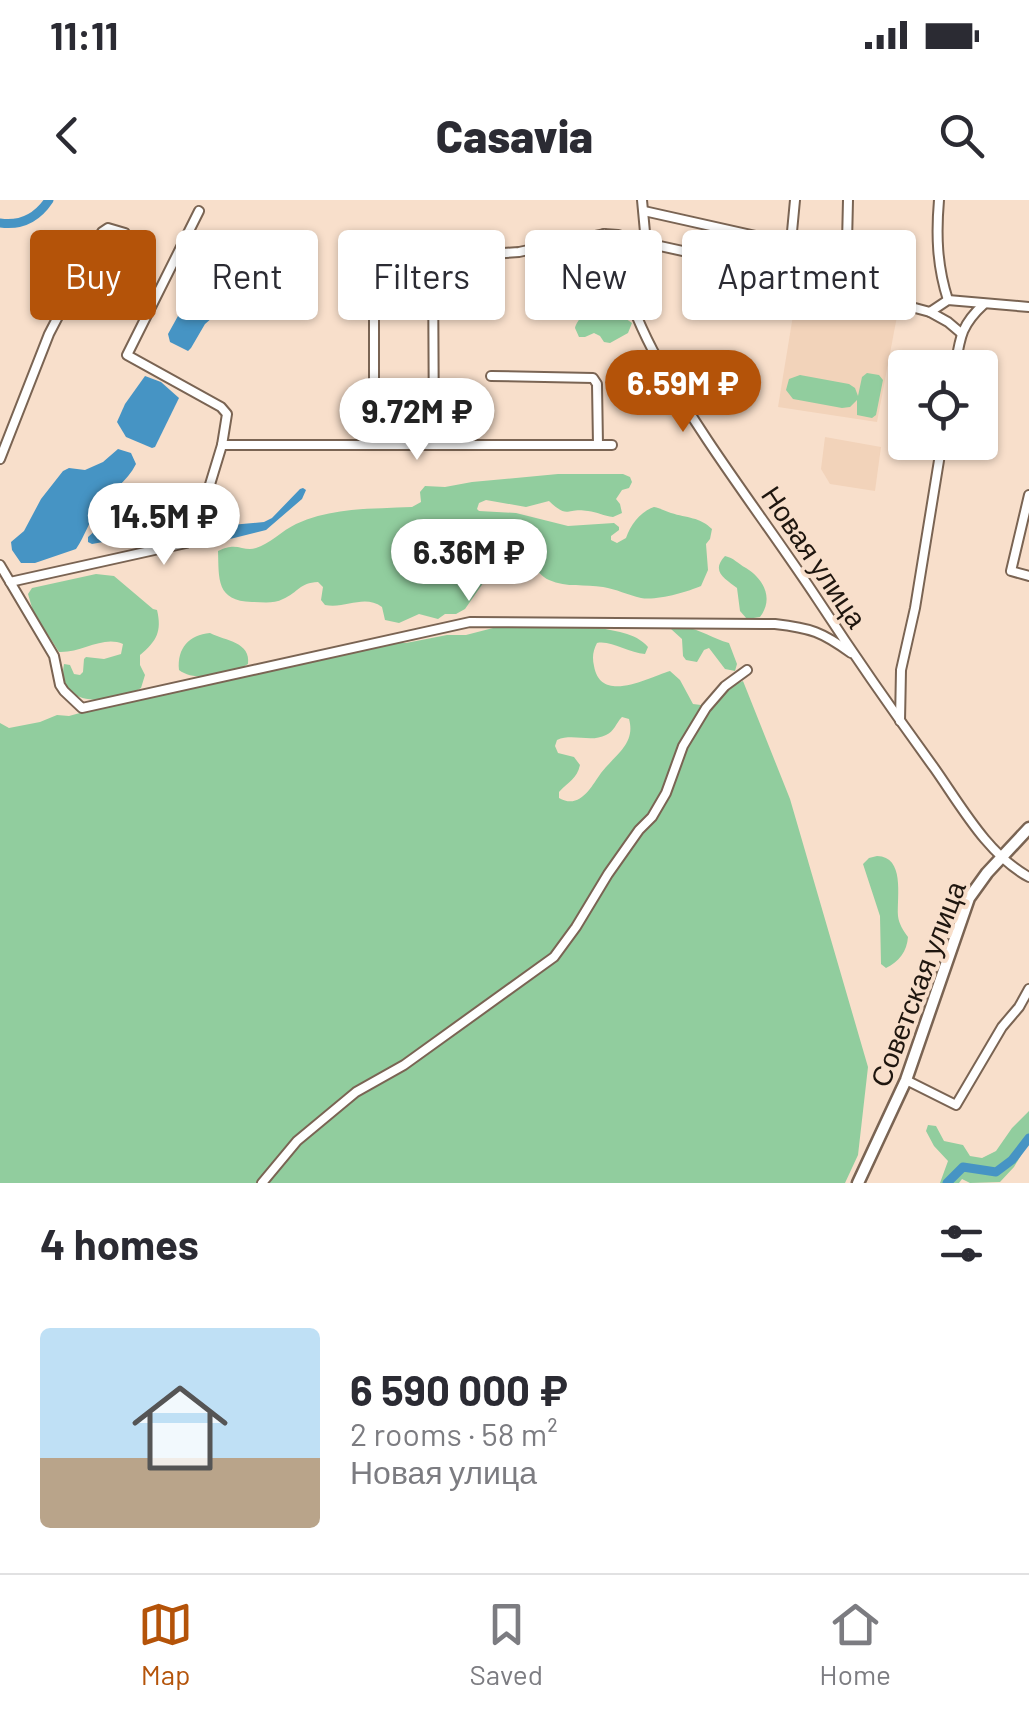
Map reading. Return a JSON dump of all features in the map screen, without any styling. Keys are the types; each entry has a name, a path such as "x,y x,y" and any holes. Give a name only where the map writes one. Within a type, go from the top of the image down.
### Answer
{"main road":[{"name":"Советская улица","path":"858,1183 906,1080 969,898 1029,828"}],"street":[{"path":"642,200 645,230"},
{"path":"793,230 796,200"},
{"path":"847,230 848,200"},
{"path":"939,200 937,252 948,300"},
{"path":"644,211 729,230"},
{"path":"10,582 189,542 195,534 228,418 224,410 127,355 199,212"},
{"path":"434,445 433,258 525,251"},
{"path":"930,312 948,300 1029,307"},
{"path":"958,350 960,333 984,304"},
{"path":"916,308 948,322 960,333"},
{"path":"0,460 56,320"},
{"path":"374,320 374,444"},
{"name":"Новая улица","path":"640,320 656,358 851,654 991,845 1029,877"},
{"path":"490,376 593,378 598,444"},
{"path":"222,445 612,444"},
{"path":"900,721 902,670 939,460"},
{"path":"1029,495 1011,571 1029,576"},
{"path":"0,565 54,656 64,691 82,708 470,622 775,624 813,629 851,654"},
{"path":"262,1183 297,1141 356,1092 404,1065 554,956 652,817 666,793 683,746 706,708 747,670"},
{"path":"906,1080 956,1105 1029,989"}],"shaded area":[{"path":"792,320 896,320 877,422 778,407"},
{"path":"825,437 881,447 875,491 830,484 821,469"}],"green space":[{"path":"579,320 632,323 628,333 610,343 594,333 579,337 575,328"},
{"path":"867,373 883,380 876,415 872,418 857,415 857,400 842,408 793,399 786,390 789,379 800,375 849,384 858,396 862,377"},
{"path":"558,474 630,477 629,488 616,499 622,513 613,517 581,510 564,511 549,501 526,507 486,500 477,509 516,513 568,526 614,523 619,530 611,540 617,543 626,538 640,515 654,507 698,520 712,529 706,544 708,570 701,586 647,599 603,587 569,585 549,580 514,551 502,556 465,609 438,619 419,614 399,623 385,620 382,607 375,603 325,605 321,600 323,587 318,582 279,601 268,602 240,601 222,587 218,551 230,547 256,548 310,518 353,510 412,507 421,502 420,492 425,486"},
{"path":"725,556 762,584 766,603 760,617 747,619 740,611 737,588 719,571"},
{"path":"96,574 114,576 157,610 159,624 154,640 140,655 145,675 141,688 103,700 78,696 69,689 64,664 80,675 86,657 104,659 121,654 123,644 100,643 59,652 33,611 28,594 32,588"},
{"path":"594,627 630,635 648,647 645,654 597,643 593,660 598,678 606,684 627,685 670,671 680,680 693,704 709,706 731,686 743,681 790,799 868,1067 858,1155 845,1183 0,1183 0,723 9,728 394,643 493,628","holes":["622,717 629,719 627,742 589,790 573,801 559,798 559,792 580,765 574,757 558,753 557,740 600,737 611,732"]},
{"path":"683,627 729,643 737,664 735,671 725,669 709,648 697,662 686,660 682,639 671,629"},
{"path":"210,633 242,647 248,664 214,676 195,676 179,670 186,644"},
{"path":"877,856 886,858 896,870 899,919 908,937 902,956 886,968 881,964 880,916 863,864"},
{"path":"1029,1111 1029,1142 1000,1182 970,1183 962,1179 959,1183 940,1183 948,1161 934,1146 926,1131 928,1125 936,1126 944,1141 963,1145 970,1156 982,1158 996,1151"}],"water":[{"path":"176,320 210,320 188,351 170,342 168,334"},
{"path":"145,376 161,382 179,398 152,448 126,437 117,422"},
{"path":"118,449 131,453 136,464 99,507 76,549 35,563 21,563 11,542 24,531 41,499 63,471 85,470"},
{"path":"303,488 306,490 302,499 266,530 204,543 208,527 264,522"},
{"path":"137,521 183,524 186,530 88,542 96,530"}],"waterway":[{"path":"0,223 28,219 49,200"},
{"path":"947,1183 963,1167 996,1172 1012,1160 1029,1138"}]}
